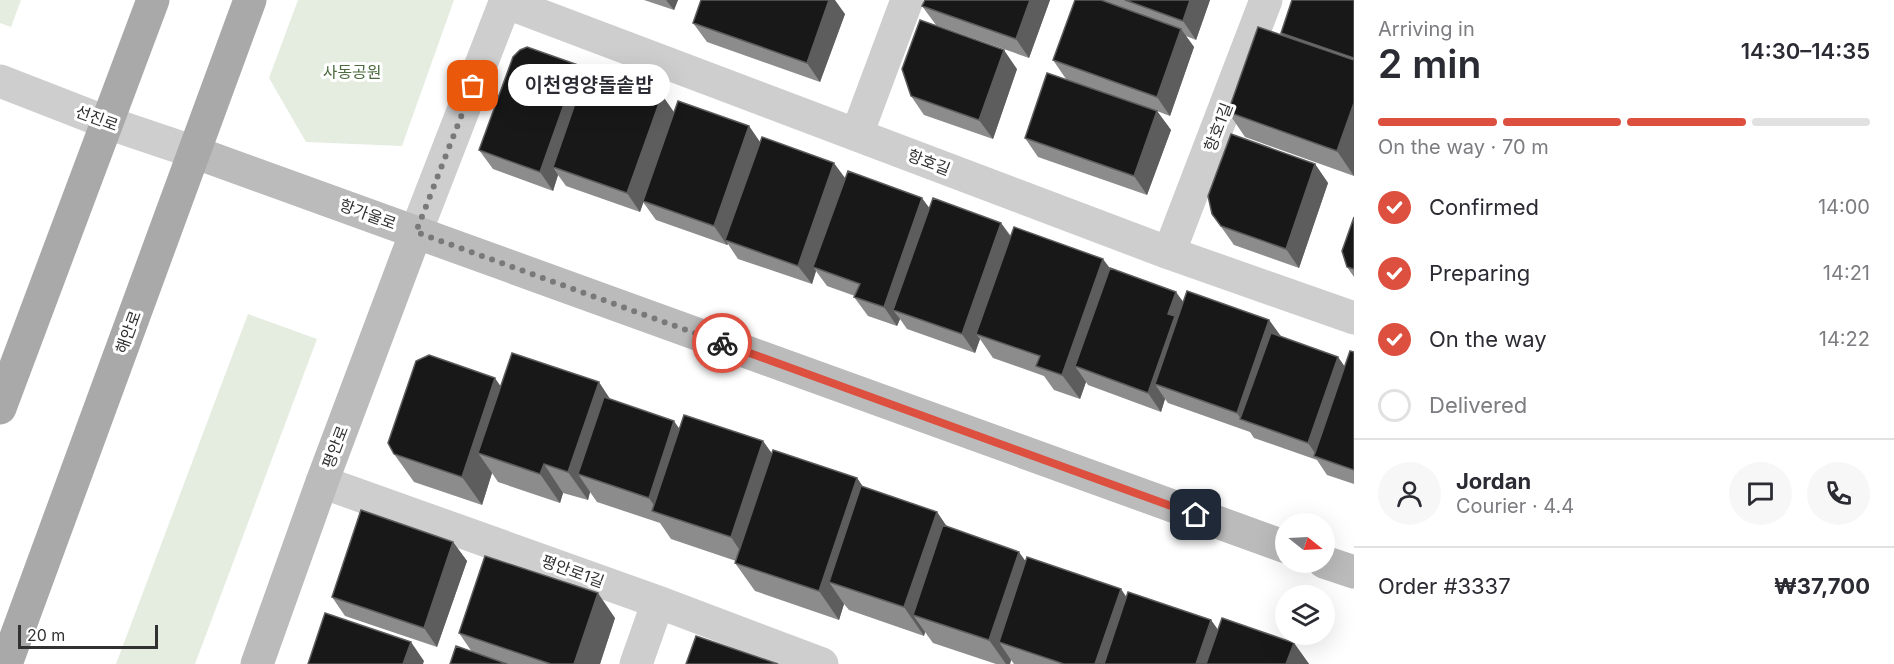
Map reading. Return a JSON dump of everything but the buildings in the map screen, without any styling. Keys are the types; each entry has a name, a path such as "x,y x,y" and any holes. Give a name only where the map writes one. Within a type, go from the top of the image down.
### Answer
{"main road":[{"path":"0,408 153,0"},
{"name":"해안로","path":"6,664 250,0"},
{"name":"항가울로","path":"194,152 1275,543"},
{"name":"평안로","path":"257,664 322,482 416,232"},
{"path":"1335,566 1354,572"}],"street":[{"path":"857,134 907,0"},
{"name":"항호1길","path":"1170,253 1266,0"},
{"path":"416,232 506,1"},
{"name":"항호길","path":"506,1 1170,253 1354,318"},
{"name":"선진로","path":"0,81 108,123 194,152"},
{"name":"평안로1길","path":"322,482 658,602 822,664"},
{"path":"636,664 658,602"}],"green space":[{"path":"0,0 21,0 11,27 0,23"},
{"name":"사동공원","path":"298,0 454,0 402,146 306,142 269,78"},
{"path":"248,314 317,339 195,664 116,664"}],"way so far":[{"path":"473,86 416,232 722,343"}],"place":[{"name":"이천영양돌솥밥","path":"473,86"}],"route":[{"path":"722,343 1196,515"}]}
